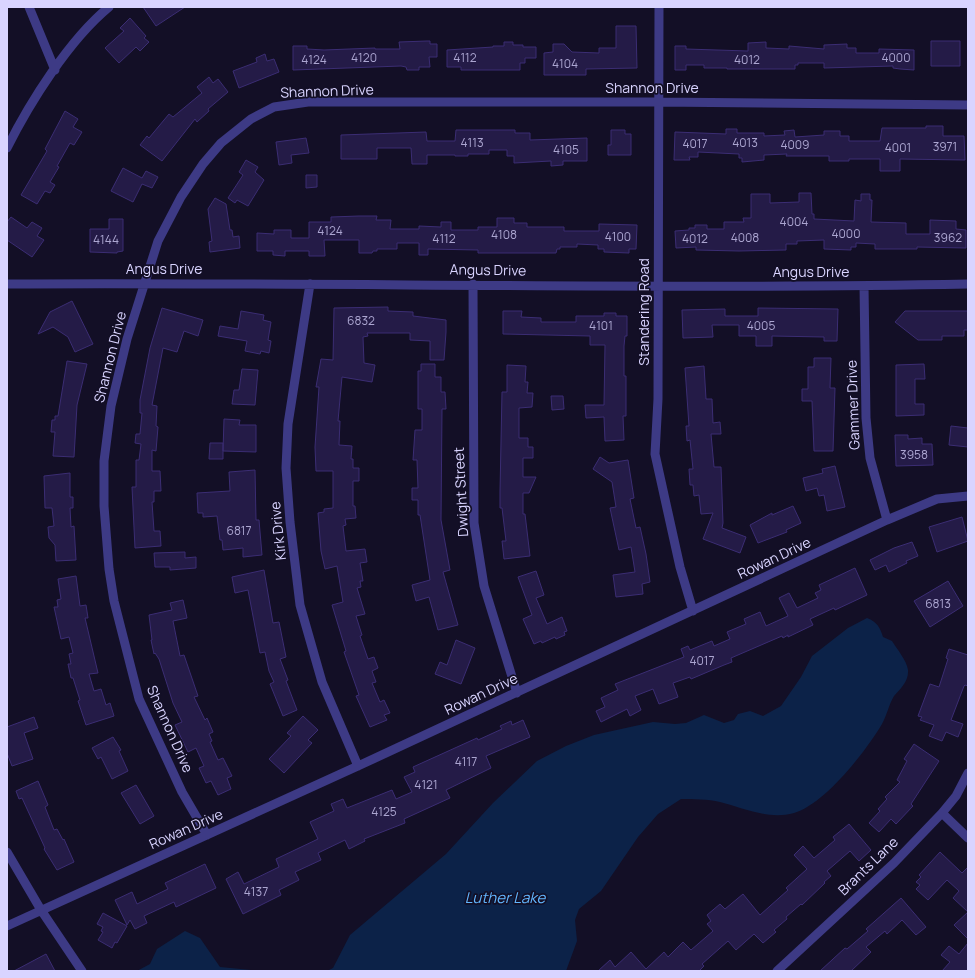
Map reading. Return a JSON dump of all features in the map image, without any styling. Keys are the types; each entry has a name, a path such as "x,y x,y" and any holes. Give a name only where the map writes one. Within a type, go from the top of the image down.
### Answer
{"street":[{"path":"29,7 55,70"},
{"path":"7,148 27,112 68,50 109,7"},
{"name":"Standering Road","path":"659,7 658,399 655,454 680,567 693,611"},
{"name":"Shannon Drive","path":"207,835 182,792 139,699 114,601 109,569 104,506 104,461 111,406 144,283 158,241 181,197 203,164 221,143 251,119 274,107 308,102 658,102 968,105"},
{"name":"Angus Drive","path":"7,284 473,284 658,287 968,284"},
{"name":"Kirk Drive","path":"310,284 288,424 286,468 290,522 300,604 322,682 358,766"},
{"name":"Dwight Street","path":"473,284 472,456 474,523 484,586 517,693"},
{"name":"Gammer Drive","path":"864,286 866,418 870,458 887,520"},
{"name":"Rowan Drive","path":"7,926 517,693 887,520 937,499 968,496"},
{"name":"Brants Lane","path":"777,971 894,863 942,813 956,796 968,773"},
{"path":"942,813 968,838"},
{"path":"7,852 41,910 82,971"}],"water":[{"name":"Luther Lake","path":"867,618 878,625 883,637 892,641 906,663 908,674 904,684 892,699 882,724 866,748 844,775 819,799 806,808 794,813 784,815 765,814 715,801 681,799 658,814 638,837 601,891 579,909 575,920 577,941 566,971 327,971 333,968 350,935 446,854 493,803 537,761 566,746 594,735 653,722 675,724 686,723 704,715 724,723 734,720 738,714 750,711 763,716 781,706 801,677 812,656 848,628"},
{"path":"185,931 200,938 220,967 262,971 137,971 150,964 157,949"}],"building":[{"path":"143,7 185,7 156,26"},
{"path":"130,18 146,36 144,38 149,42 140,51 136,47 119,63 105,48 124,31 120,28"},
{"path":"616,26 636,26 637,68 586,69 586,75 544,75 544,53 553,52 553,44 564,44 572,52 599,53 599,48 616,48"},
{"path":"430,41 430,44 437,44 437,57 429,57 430,67 419,67 419,70 407,70 406,67 401,66 293,70 293,46 307,46 307,49 324,50 375,48 400,49 399,42"},
{"path":"931,41 960,41 960,66 931,66"},
{"path":"504,42 513,42 513,45 523,45 523,47 536,47 536,58 525,58 525,63 520,63 520,70 461,70 461,67 447,67 447,50 504,46"},
{"path":"766,42 766,48 789,49 789,46 824,49 824,45 847,44 847,48 856,48 856,53 879,53 879,49 914,50 914,70 893,68 893,66 824,68 824,63 798,63 798,65 795,65 795,69 727,69 704,68 704,65 686,65 686,70 675,70 675,46 686,46 686,49 748,51 748,43"},
{"path":"265,54 267,61 274,59 279,72 239,88 233,71 257,62 256,58"},
{"path":"209,77 213,83 218,79 228,92 208,109 209,111 197,122 195,119 162,161 140,145 147,136 149,138 169,114 173,117 202,93 197,87"},
{"path":"65,111 78,119 73,127 82,132 74,145 70,143 57,166 59,167 50,182 55,185 50,193 45,191 37,204 21,195 47,151 45,149"},
{"path":"926,126 943,126 943,136 964,136 965,160 900,159 900,171 880,171 880,159 849,159 849,161 829,161 829,156 786,156 787,154 764,155 764,160 742,162 742,158 739,158 739,154 698,152 698,157 689,157 690,160 674,160 675,132 726,134 726,129 737,129 737,133 764,133 764,136 785,135 784,131 794,130 795,137 824,135 824,131 840,131 840,136 849,136 849,141 880,141 882,128 926,128"},
{"path":"456,130 515,130 515,133 530,133 530,140 587,138 587,161 563,161 563,165 551,166 551,161 514,163 514,156 507,156 507,150 489,150 489,154 468,154 468,156 427,155 427,164 412,164 411,148 377,148 377,159 341,159 341,135 426,132 427,141 455,141"},
{"path":"611,130 625,130 625,134 631,134 631,155 608,155 608,145 611,145"},
{"path":"306,138 309,153 291,155 292,163 279,165 276,142"},
{"path":"246,160 258,167 255,172 264,180 248,206 237,200 235,203 228,198 243,175 239,172"},
{"path":"123,168 142,178 146,171 158,177 152,188 142,184 133,202 111,191"},
{"path":"306,175 317,175 317,187 306,188"},
{"path":"799,193 811,193 812,214 814,214 814,219 854,221 855,200 861,201 861,194 870,194 870,200 872,200 871,222 906,223 906,234 930,234 930,220 956,221 956,229 966,230 966,248 917,247 917,249 875,249 875,244 856,243 856,247 851,247 851,250 824,249 824,240 797,241 797,244 786,244 786,250 739,251 696,250 696,247 676,248 675,231 689,230 689,228 695,228 695,225 707,225 707,229 724,229 724,222 744,222 743,218 751,218 751,194 770,194 770,203 799,202"},
{"path":"215,198 226,204 230,230 232,230 233,237 239,236 240,248 210,252 209,242 212,241 208,209"},
{"path":"377,216 376,220 391,220 390,229 419,229 419,226 441,227 441,222 451,222 451,230 478,230 478,227 497,227 497,218 514,218 514,223 527,223 527,227 564,227 564,231 599,231 599,224 637,225 636,249 629,249 629,253 604,252 604,249 598,249 598,245 577,244 577,247 560,247 560,249 557,249 556,253 478,253 478,250 428,249 428,255 419,255 419,243 397,243 397,249 377,249 377,251 373,251 372,253 359,253 359,240 324,240 325,256 309,256 309,251 285,251 285,256 273,255 273,251 257,251 257,233 274,234 274,230 291,230 291,238 309,238 309,222 331,222 331,217"},
{"path":"11,217 27,228 32,222 42,228 37,236 44,240 32,257 7,240 7,222"},
{"path":"109,219 123,219 123,251 117,253 90,252 90,229 109,229"},
{"path":"72,301 93,344 75,352 68,337 53,327 38,334 50,312"},
{"path":"388,307 388,311 413,312 413,316 446,320 446,332 444,360 430,360 430,341 410,340 410,333 367,333 368,336 363,337 364,363 375,365 372,382 342,377 338,421 340,421 339,445 352,446 351,459 353,459 353,468 359,468 359,481 353,481 353,506 355,506 356,518 345,519 346,525 343,526 346,551 365,549 367,562 360,563 363,581 360,581 361,587 357,588 365,614 356,616 362,635 360,636 368,659 374,657 378,668 372,671 376,682 372,683 380,702 384,700 390,713 384,715 387,720 370,727 356,696 359,695 344,652 346,651 332,605 343,602 337,566 325,569 321,551 318,513 324,512 324,509 333,508 333,471 316,471 315,447 319,387 316,387 321,359 333,360 334,308"},
{"path":"162,308 203,320 198,336 184,331 177,352 163,348 152,405 157,406 156,426 158,427 156,451 152,450 152,471 160,471 161,491 154,491 154,502 152,502 154,531 160,531 161,546 135,548 132,487 136,487 136,460 139,460 141,444 135,443 136,434 140,434 142,413 140,413 140,400 150,348"},
{"path":"758,308 838,309 837,341 824,341 824,337 772,336 772,346 756,346 756,336 739,336 739,325 712,325 713,337 683,338 682,310 725,309 725,316 758,316"},
{"path":"241,311 264,315 263,320 271,322 268,340 271,341 269,353 261,351 260,354 245,351 247,341 218,336 220,326 238,329"},
{"path":"503,311 522,311 521,317 541,318 541,322 576,322 576,316 604,316 604,313 616,313 616,316 627,316 627,336 625,336 624,346 626,416 623,416 624,440 605,441 604,417 586,418 585,405 604,405 605,345 590,345 590,336 503,334"},
{"path":"905,311 968,311 968,330 964,330 964,336 942,336 942,340 918,340 895,322"},
{"path":"814,358 831,358 830,388 835,388 833,451 814,451 812,401 802,401 802,389 808,389 808,367 814,367"},
{"path":"67,361 87,364 77,405 74,457 53,456 55,432 51,432 52,420 55,420 55,416 58,416"},
{"path":"421,364 435,364 435,377 441,377 441,392 445,392 446,409 442,409 441,520 450,570 443,572 458,625 438,630 429,597 416,601 412,585 430,580 420,515 418,515 418,500 412,500 412,488 418,488 417,460 413,460 415,430 422,430 422,409 418,409 418,371 421,371"},
{"path":"924,364 925,379 915,379 915,404 924,404 924,415 896,416 896,365"},
{"path":"507,365 526,366 525,382 528,382 527,393 533,393 532,407 519,408 519,438 528,438 528,447 533,447 533,458 523,458 523,477 536,477 529,493 523,493 523,514 525,514 530,556 504,559 502,541 506,541 502,508 500,508 500,492 502,392 507,392"},
{"path":"704,366 706,399 712,399 713,423 720,422 721,434 711,434 714,467 721,467 722,528 746,537 740,553 703,539 713,513 701,514 699,495 694,496 693,485 690,485 689,469 693,469 690,440 687,441 686,426 689,426 685,368"},
{"path":"242,369 258,370 255,405 232,404 234,390 239,390"},
{"path":"551,396 563,396 564,409 552,410"},
{"path":"224,419 240,420 239,425 256,425 256,452 223,451"},
{"path":"951,426 968,428 968,447 949,445"},
{"path":"895,435 908,435 908,439 922,438 922,444 932,444 933,465 896,466"},
{"path":"210,443 223,443 223,459 209,459"},
{"path":"600,457 609,463 628,460 634,498 630,499 636,528 640,527 650,582 642,584 643,594 616,597 613,575 635,572 631,547 619,550 610,508 616,507 612,482 593,469"},
{"path":"835,466 845,507 827,511 824,495 819,496 817,488 806,491 803,478 823,473 822,469"},
{"path":"255,470 256,520 259,520 262,555 243,557 243,548 223,550 222,540 220,540 217,516 203,517 203,513 198,513 197,493 230,491 229,472"},
{"path":"70,473 70,497 73,497 73,508 70,508 71,527 74,526 76,560 56,561 55,545 49,538 48,527 54,526 52,508 45,508 44,476"},
{"path":"793,506 801,523 786,530 787,532 758,543 750,525 772,513 772,515"},
{"path":"962,517 968,541 937,552 929,527"},
{"path":"912,542 918,556 906,561 907,563 889,572 886,565 875,570 870,560 894,548"},
{"path":"185,552 185,558 196,557 196,568 170,570 170,567 155,567 154,553"},
{"path":"855,568 867,595 835,610 834,608 810,619 813,625 788,637 788,635 783,638 782,636 731,658 732,662 691,679 690,677 673,683 678,697 659,704 653,689 635,696 641,710 630,716 627,709 601,722 596,711 605,707 601,698 618,690 615,684 684,657 681,649 688,646 690,650 712,641 714,646 730,639 727,632 746,624 744,619 760,612 766,626 788,616 779,598 789,593 797,608 818,598 815,593 821,590 819,585"},
{"path":"264,570 273,623 279,622 286,657 280,659 288,680 286,681 297,710 283,716 270,684 274,682 269,671 265,652 260,653 248,590 235,593 232,577"},
{"path":"536,571 544,595 536,598 547,624 562,617 567,631 564,632 565,635 556,639 555,637 542,643 541,641 534,644 523,619 532,615 518,577"},
{"path":"76,576 80,606 86,605 88,618 85,618 98,673 89,674 94,691 101,689 106,705 110,703 114,716 86,725 78,701 80,700 73,678 71,678 68,664 71,664 69,654 73,653 69,637 61,639 54,607 58,607 57,600 61,599 58,579"},
{"path":"948,581 963,606 930,627 914,601"},
{"path":"183,600 187,618 173,621 180,656 184,655 198,696 194,697 205,720 207,718 213,732 209,734 212,741 210,742 218,760 223,758 232,776 227,778 231,789 218,795 211,781 206,783 199,768 204,766 196,748 188,752 175,725 182,722 173,703 159,659 155,653 154,654 151,640 149,615 172,610 170,603"},
{"path":"456,640 475,648 461,684 435,674 440,662 447,665"},
{"path":"949,649 968,655 968,686 964,686 951,720 963,724 958,737 946,732 942,741 929,736 934,725 920,720 922,717 918,716 930,684 939,687 948,659 946,658"},
{"path":"303,716 318,730 308,740 312,743 284,773 269,759 291,736 287,733"},
{"path":"34,717 38,728 24,733 33,759 12,766 7,753 7,727"},
{"path":"523,720 530,737 486,756 491,768 446,790 450,798 404,819 405,823 364,839 365,841 349,849 345,840 318,853 321,860 295,872 299,880 279,890 281,895 243,914 226,879 238,872 244,884 279,867 276,859 318,839 310,822 334,811 331,804 343,799 347,808 392,790 396,799 412,792 404,777 415,772 413,767 477,738 478,740 502,729 500,726 511,721 512,725"},
{"path":"113,737 121,750 119,751 128,771 112,779 101,757 98,759 92,748"},
{"path":"914,744 939,761 911,804 913,806 896,824 891,819 879,832 869,823 880,811 878,809 887,799 885,797 900,782 897,780 907,761 904,759"},
{"path":"38,781 48,805 45,807 54,830 57,829 63,840 64,839 74,862 57,870 44,849 45,848 22,798 19,799 16,791"},
{"path":"136,785 154,816 140,824 121,793"},
{"path":"849,824 871,850 859,861 850,851 827,871 831,876 824,882 825,883 802,905 801,904 786,917 787,919 774,930 776,932 763,943 754,934 736,950 728,941 702,964 704,966 699,971 598,971 610,960 615,967 631,952 646,969 664,952 668,957 683,942 691,950 713,931 707,924 711,921 707,915 720,904 725,909 743,894 760,915 788,890 786,888 807,869 794,855 803,846 814,858 835,840 833,837"},
{"path":"940,852 962,873 968,867 968,912 953,898 959,891 947,880 928,900 916,889 920,885 916,882 921,877 919,875"},
{"path":"205,864 216,888 176,907 174,902 144,916 147,923 135,929 130,920 127,925 115,900 132,892 137,904 168,889 165,883"},
{"path":"901,898 926,927 916,935 902,920 887,934 885,931 866,947 871,952 851,971 820,971 845,948 847,949 868,931 866,929"},
{"path":"968,912 968,939 954,925"},
{"path":"103,913 127,926 117,943 115,942 112,948 98,940 103,932 101,931 103,927 97,924"},
{"path":"968,943 968,971 942,971 950,962 941,955 949,946 959,954"},
{"path":"46,954 55,971 14,971"}]}
